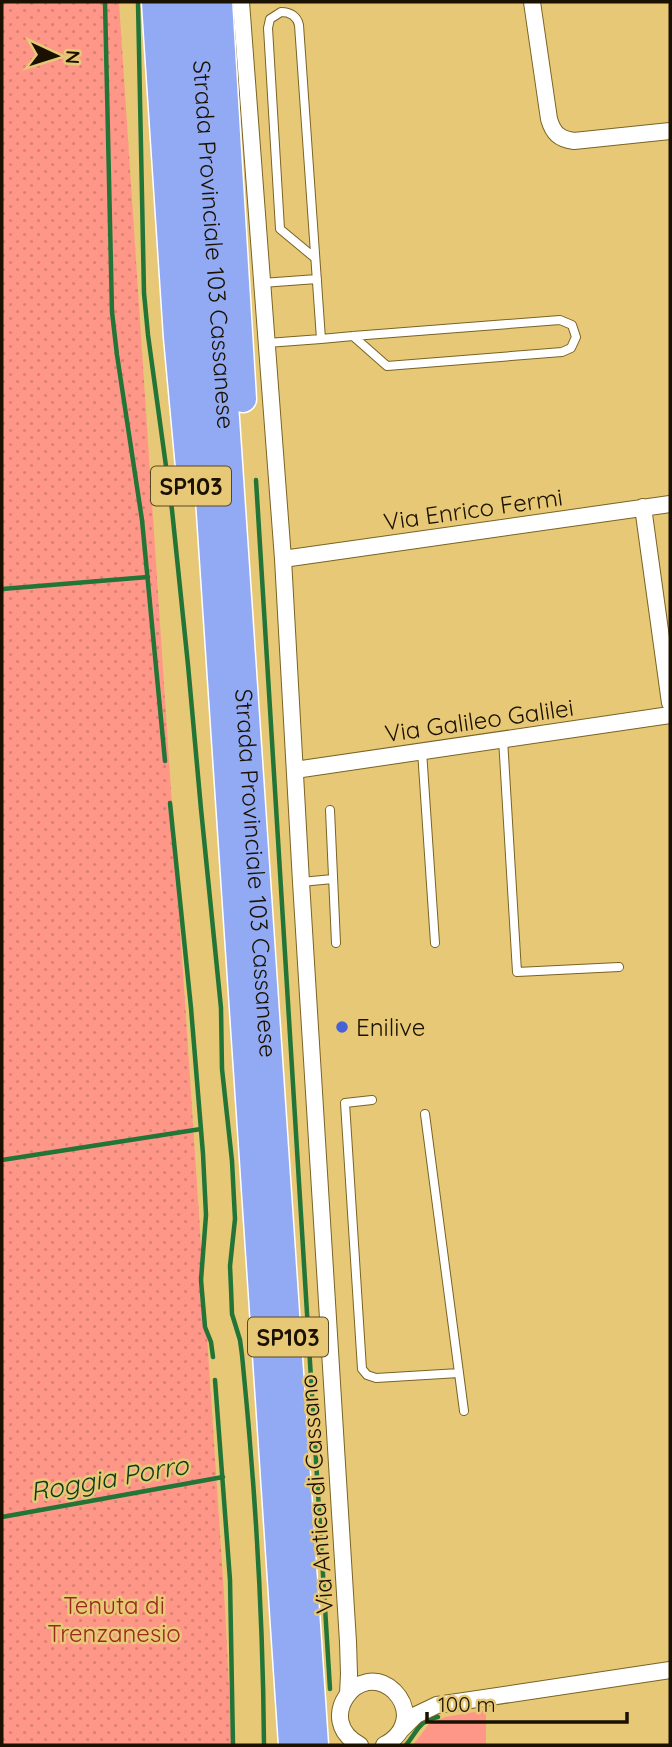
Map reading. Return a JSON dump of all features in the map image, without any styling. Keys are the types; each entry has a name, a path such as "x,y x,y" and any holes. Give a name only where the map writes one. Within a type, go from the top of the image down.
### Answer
{"highway":[{"name":"SP103","path":"155,2 177,337 216,764 241,969"},
{"name":"Strada Provinciale 103 Cassanese","path":"176,2 292,1745"},
{"name":"Strada Provinciale 103 Cassanese","path":"198,2 314,1745"},
{"name":"SP103","path":"219,2 250,542 263,831 260,929"}],"street":[{"name":"Via Antica di Cassano","path":"241,2 283,559 348,1642 348,1694 341,1708 340,1719 343,1730 355,1744"},
{"path":"532,2 549,119 554,133 563,139 577,141 670,131"},
{"name":"Via Enrico Fermi","path":"283,559 670,503"},
{"path":"643,507 670,703"},
{"name":"Via Galileo Galilei","path":"295,770 670,715"},
{"path":"348,1642 356,1665 372,1683"},
{"path":"398,1696 417,1703 437,1705 670,1670"},
{"path":"348,1694 360,1685 372,1683 388,1687 402,1702 405,1713 401,1730"},
{"path":"384,1745 394,1739 416,1716 437,1705"}],"lane":[{"path":"315,258 280,229 268,28 272,17 281,12 295,16 299,25 321,339"},
{"path":"262,283 317,279"},
{"path":"267,342 560,320 572,325 576,337 571,348 562,352 387,366 353,336"},
{"path":"503,739 517,972 619,967"},
{"path":"422,751 435,943"},
{"path":"330,810 336,943"},
{"path":"301,882 333,879"},
{"path":"372,1100 345,1103 362,1369 367,1376 376,1378 459,1373"},
{"path":"425,1114 464,1411"}],"green space":[{"name":"Tenuta di Trenzanesio","path":"2,2 119,2 232,1745 2,1745"},
{"path":"486,1710 486,1745 413,1745 429,1724 445,1717"}],"waterway":[{"path":"105,2 112,312 142,520 165,761"},
{"path":"138,2 144,293 172,510 221,1008 222,1069 235,1219 230,1266 232,1314 242,1355 254,1501 264,1745"},
{"path":"256,480 330,1689"},
{"path":"2,589 148,577"},
{"path":"170,803 203,1154 206,1215 201,1280 205,1327 213,1357"},
{"path":"2,1160 201,1129"},
{"path":"215,1380 230,1580 233,1745"},
{"name":"Roggia Porro","path":"2,1517 223,1477"},
{"path":"406,1745 422,1724 438,1717"}],"place":[{"name":"Enilive","path":"342,1027"}]}
